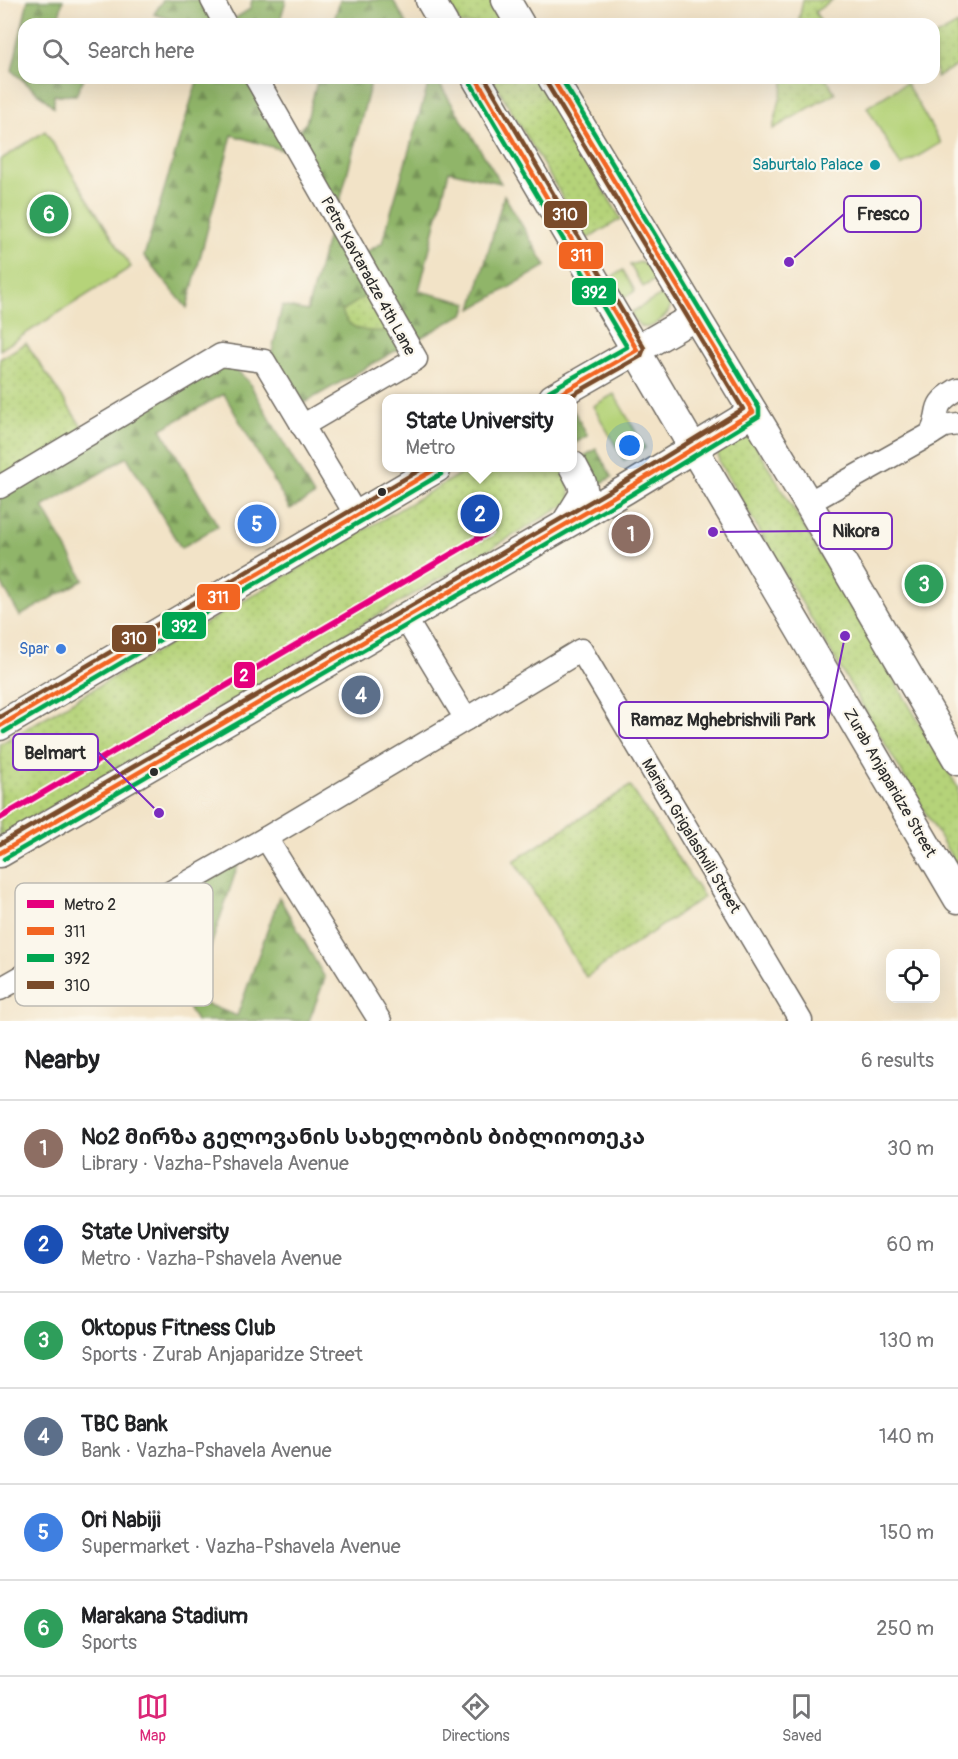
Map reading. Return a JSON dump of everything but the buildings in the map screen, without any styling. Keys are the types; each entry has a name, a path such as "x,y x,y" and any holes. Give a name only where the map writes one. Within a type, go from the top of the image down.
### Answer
{"main road":[{"path":"430,0 440,18"},
{"path":"506,0 516,18"},
{"name":"Zurab Anjaparidze Street","path":"480,84 958,899"},
{"path":"556,84 808,503 958,761"},
{"path":"562,394 694,317"},
{"path":"0,853 405,618 753,412"},
{"path":"0,726 430,472"},
{"path":"566,523 584,494 582,483 576,472"}],"street":[{"path":"212,0 222,18"},
{"name":"Petre Kavtaradze 4th Lane","path":"259,84 416,359 303,426"},
{"path":"0,487 221,355 264,361 356,515"},
{"path":"931,434 935,426 936,408 941,401 958,389"},
{"path":"808,503 931,434 954,422 958,424"},
{"path":"187,883 466,719 405,618"},
{"name":"Mariam Grigalashvili Street","path":"466,719 580,650 801,1021"},
{"path":"266,838 380,1021"},
{"path":"0,989 15,980"}],"green space":[{"path":"28,0 63,0 58,18 24,18"},
{"path":"163,0 202,0 212,18 167,18 154,14"},
{"path":"252,0 286,0 281,18 236,18 250,9"},
{"path":"340,0 393,0 404,18 335,18"},
{"path":"446,0 491,0 502,18 456,18"},
{"path":"803,0 832,0 815,12 818,18 799,18"},
{"path":"958,24 958,65 940,75 940,34"},
{"path":"18,44 18,76 12,71"},
{"path":"27,84 81,84 76,95 54,95 54,107"},
{"path":"196,84 252,84 285,151 232,135 187,308 144,256"},
{"path":"316,84 370,84 338,209 295,134 306,123"},
{"path":"428,84 440,84 501,183 449,171 419,291 468,303 465,313 413,342 363,254 382,243"},
{"path":"496,84 541,84 621,219 587,239"},
{"path":"784,84 830,84 835,93 773,129"},
{"path":"907,84 941,143 901,166 867,107"},
{"path":"45,131 131,267 0,350 0,160"},
{"path":"504,195 546,266 472,309"},
{"path":"332,221 404,346 297,407 270,361 282,306 307,311"},
{"path":"640,262 649,267 656,279 643,287 630,265"},
{"path":"623,270 635,291 622,299 610,278"},
{"path":"372,292 393,330 362,330 350,324 345,318 342,311"},
{"path":"665,293 671,305 664,317 652,326 639,325 630,313"},
{"path":"26,343 84,430 3,479 0,473 0,359"},
{"path":"230,364 248,381 314,496 290,509 224,394 161,429 218,526 181,548 127,457 43,507 84,580 20,616 0,581 0,493 204,368"},
{"path":"614,394 645,448 624,460 593,406"},
{"path":"577,417 588,436 577,442"},
{"path":"742,436 752,439 958,788 958,868 719,462 718,452"},
{"path":"596,449 612,477 595,487 579,459"},
{"path":"463,472 565,472 572,501 0,837 0,744"},
{"path":"630,786 704,897 586,977 514,861"},
{"path":"241,856 213,939 213,883 197,883"},
{"path":"279,897 325,978 309,1021 196,1021 187,1006 211,1006 237,1016"}],"metro line":[{"name":"2","path":"0,818 489,532"}],"transit line":[{"name":"392","path":"471,84 627,347 549,391"},
{"name":"311","path":"480,84 637,350 560,394"},
{"name":"310","path":"489,84 644,348 641,356 574,394"},
{"name":"310","path":"0,844 621,484 743,409 547,84"},
{"name":"311","path":"0,853 625,490 753,412 556,84"},
{"name":"392","path":"4,859 629,496 759,416 759,408 565,84"},
{"name":"310","path":"0,717 416,472"},
{"name":"311","path":"0,726 430,472"},
{"name":"392","path":"4,732 441,474"}],"place":[{"name":"Saburtalo Palace","path":"875,165"},
{"name":"Marakana Stadium","path":"49,214"},
{"name":"Fresco","path":"789,262"},
{"name":"State University","path":"480,514"},
{"name":"Ori Nabiji","path":"257,524"},
{"name":"Nikora","path":"713,532"},
{"name":"№2 მირზა გელოვანის სახელობის ბიბლიოთეკა","path":"631,534"},
{"name":"Oktopus Fitness Club","path":"924,584"},
{"name":"Ramaz Mghebrishvili Park","path":"845,636"},
{"name":"Spar","path":"61,649"},
{"name":"TBC Bank","path":"361,695"},
{"name":"Belmart","path":"159,813"}]}
